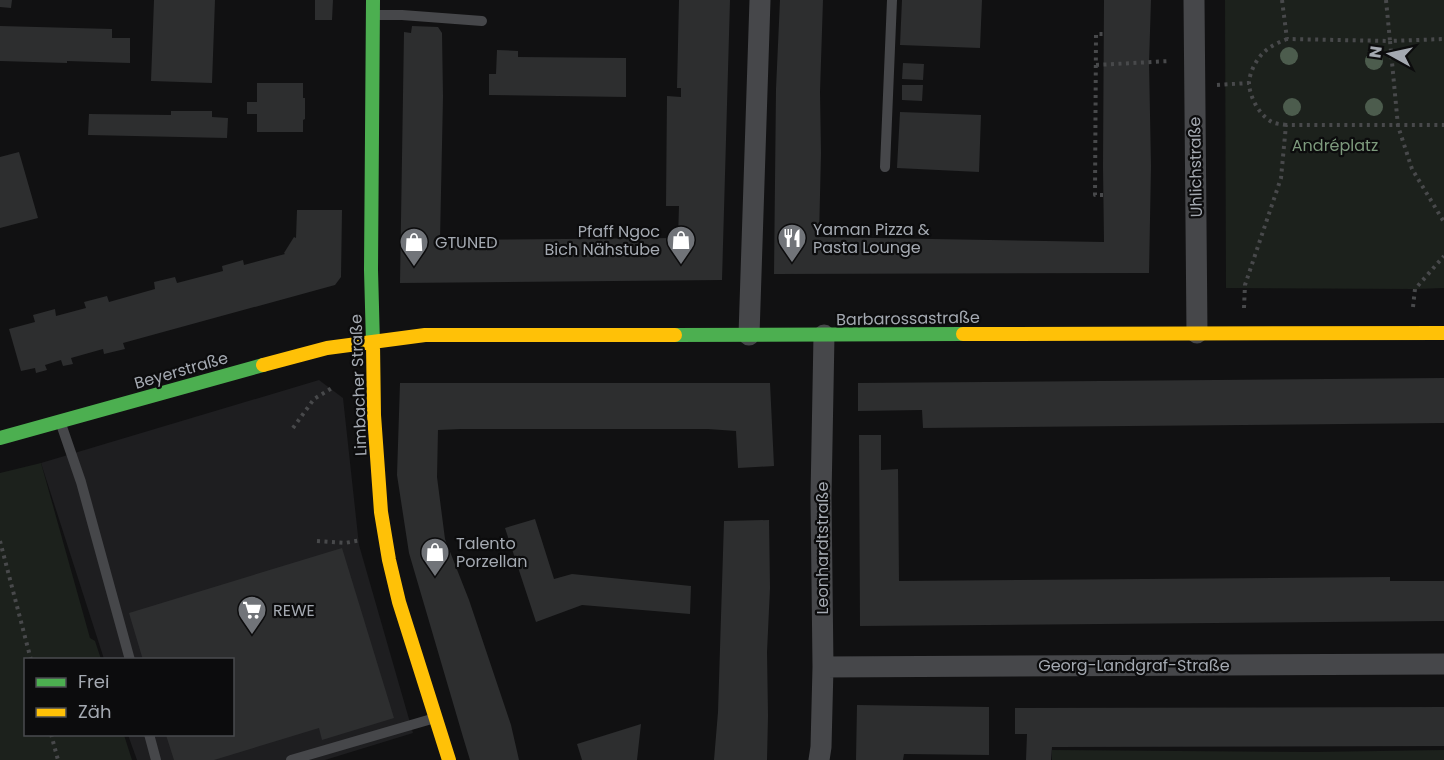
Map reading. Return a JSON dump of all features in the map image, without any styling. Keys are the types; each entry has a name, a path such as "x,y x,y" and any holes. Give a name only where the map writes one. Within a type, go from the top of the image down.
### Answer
{"street":[{"name":"Limbacher Straße","path":"373,0 372,343 374,415 384,534 399,602 449,760"},
{"path":"749,335 760,0"},
{"name":"Uhlichstraße","path":"1194,0 1197,333"},
{"name":"Barbarossastraße","path":"372,343 426,335 1444,333"},
{"name":"Leonhardtstraße","path":"819,760 823,667 821,497 824,335"},
{"name":"Beyerstraße","path":"0,438 298,355 327,348 372,343"},
{"name":"Georg-Landgraf-Straße","path":"823,667 1444,664"}],"lane":[{"path":"885,167 891,0"},
{"path":"373,15 482,21"},
{"path":"61,422 81,482 129,658"},
{"path":"291,760 435,718"},
{"path":"149,736 156,760"}],"path":[{"path":"1282,0 1287,39"},
{"path":"1386,0 1398,126 1412,169 1444,222"},
{"path":"1103,195 1095,195 1095,140 1096,34 1104,34"},
{"path":"1444,39 1390,41 1287,39 1276,43 1256,61 1249,83 1254,101 1261,113 1272,122 1286,126 1444,125"},
{"path":"1096,65 1170,62"},
{"path":"1194,85 1249,83"},
{"path":"1096,89 1104,89"},
{"path":"1242,333 1245,285 1281,178 1286,126"},
{"path":"1095,140 1103,140"},
{"path":"1411,333 1415,289 1444,256"},
{"path":"293,428 314,399 332,388"},
{"path":"317,542 345,543 364,539"},
{"path":"0,541 30,658"},
{"path":"51,736 57,760"}],"shaded area":[{"path":"319,380 343,398 359,545 413,733 325,760 137,760 128,736 234,736 234,658 104,658 41,463"}],"green space":[{"name":"Andréplatz","path":"1225,0 1444,0 1444,288 1226,288"},
{"path":"41,463 90,638 95,641 101,658 24,658 24,736 124,736 132,760 0,760 0,473"},
{"path":"1052,750 1314,752 1444,750 1444,760 1052,760"}],"building":[{"path":"0,0 12,0 11,8 0,7"},
{"path":"154,0 215,0 212,83 151,81"},
{"path":"315,0 333,0 332,20 315,20"},
{"path":"679,0 730,0 722,280 400,283 404,32 411,33 412,26 438,27 442,33 440,240 678,238 679,206 666,206 667,96 681,97 681,88 677,88"},
{"path":"780,0 823,0 819,237 1104,242 1104,0 1151,0 1149,273 774,274 776,89"},
{"path":"902,0 982,0 980,48 900,45"},
{"path":"0,26 112,29 112,38 130,38 130,63 0,61"},
{"path":"497,50 518,51 518,57 626,58 626,97 489,95 489,74 496,74"},
{"path":"903,63 924,64 923,80 902,79"},
{"path":"257,83 303,83 305,119 303,120 303,132 257,132 257,114 247,114 247,102 257,102"},
{"path":"902,85 923,85 922,101 902,100"},
{"path":"171,111 212,111 212,117 228,118 227,138 88,135 89,114 171,115"},
{"path":"900,112 981,115 979,172 897,168"},
{"path":"19,152 38,218 0,228 0,157"},
{"path":"297,210 342,210 341,277 335,285 123,343 125,349 104,354 103,349 71,358 73,364 63,366 61,360 45,365 47,370 36,373 35,368 21,371 9,329 35,322 33,315 55,309 56,316 86,308 84,302 107,296 109,302 155,289 154,282 175,277 177,283 223,271 222,266 243,260 244,265 285,254 294,237 296,238"},
{"path":"1444,378 1444,423 923,428 922,410 858,411 858,383"},
{"path":"400,383 770,383 774,466 738,468 736,431 708,429 438,430 437,477 445,539 469,600 511,725 519,760 470,760 409,553 397,475"},
{"path":"859,435 881,435 881,470 898,469 899,581 1390,577 1390,581 1444,581 1444,621 860,626"},
{"path":"535,519 554,579 572,574 691,586 690,614 582,605 536,622 505,528"},
{"path":"769,520 767,760 714,760 718,712 724,521"},
{"name":"REWE","path":"342,548 394,718 322,740 319,728 214,760 174,760 166,736 234,736 234,658 142,658 129,613"},
{"path":"857,705 989,707 989,755 904,754 903,760 856,760"},
{"path":"1444,707 1444,746 1052,747 1051,760 1026,760 1027,734 1015,734 1015,708"},
{"path":"641,724 637,760 582,760 577,744"}],"traffic: fast":[{"path":"373,0 371,270 373,344"},
{"path":"675,335 963,334"},
{"path":"0,438 263,365"}],"traffic: slow":[{"path":"963,334 1444,333"},
{"path":"263,365 327,348 425,335 675,335"},
{"path":"373,344 374,415 381,512 389,560 399,602 449,760"}],"place":[{"name":"Yaman Pizza & Pasta Lounge","path":"792,264"},
{"name":"Pfaff Ngoc Bich Nähstube","path":"681,266"},
{"name":"GTUNED","path":"414,268"},
{"name":"Talento Porzellan","path":"435,578"},
{"name":"REWE","path":"252,636"}]}
